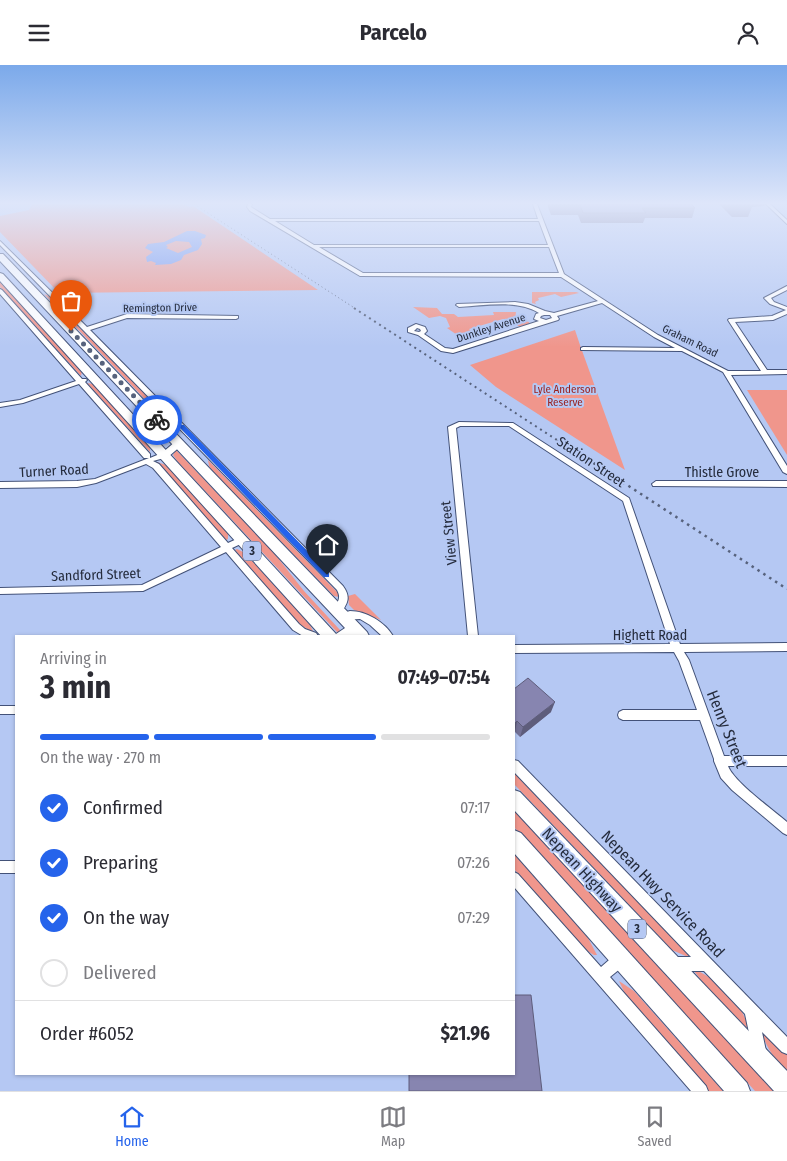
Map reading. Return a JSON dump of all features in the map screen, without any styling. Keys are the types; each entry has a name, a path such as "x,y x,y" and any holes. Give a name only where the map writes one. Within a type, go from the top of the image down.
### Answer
{"highway":[{"name":"3","path":"0,256 340,614 353,634"},
{"name":"3","path":"0,275 329,635"},
{"path":"22,299 36,295"},
{"name":"Nepean Highway","path":"515,799 787,1089"},
{"name":"Nepean Highway","path":"515,840 739,1091"}],"street":[{"path":"10,252 340,588 345,596 340,614 356,614 370,619 387,635"},
{"path":"321,252 354,272 366,275 562,275 553,252"},
{"name":"Graham Road","path":"562,275 656,336 727,373 787,473"},
{"path":"787,288 767,298 787,311"},
{"path":"0,291 296,627 310,635"},
{"path":"36,295 48,291"},
{"path":"459,305 523,305 537,308 555,317 601,302"},
{"path":"765,372 731,320 773,318 787,311"},
{"path":"543,322 537,317 544,313"},
{"name":"Remington Drive","path":"86,329 127,317 236,317"},
{"name":"Dunkley Avenue","path":"420,334 444,350 453,351 543,322 551,322 555,317"},
{"path":"661,349 674,345"},
{"path":"582,349 683,349"},
{"path":"727,373 787,372"},
{"path":"0,405 21,402 93,376"},
{"name":"Station Street","path":"452,427 458,424 511,424 626,500 678,648"},
{"path":"161,425 182,426"},
{"name":"View Street","path":"452,427 473,635"},
{"name":"Turner Road","path":"0,485 84,484 135,465 179,443"},
{"path":"201,466 208,453"},
{"name":"Thistle Grove","path":"656,484 787,484"},
{"name":"Sandford Street","path":"0,591 143,588 242,540"},
{"name":"Highett Road","path":"515,649 787,647"},
{"name":"Henry Street","path":"678,648 720,761 731,781 787,829"},
{"path":"0,710 15,710"},
{"path":"623,715 703,715"},
{"path":"720,761 787,761"},
{"name":"Nepean Hwy Service Road","path":"515,766 787,1047"},
{"path":"0,867 15,867"},
{"path":"515,879 701,1091"},
{"path":"600,977 621,959"},
{"path":"670,964 706,964"},
{"path":"752,1011 761,1061"}],"green space":[{"path":"19,252 261,252 318,290 59,293"},
{"path":"0,282 82,371 81,376 0,287"},
{"path":"532,292 579,293 561,297 555,294 538,298 539,300 535,302 536,304 532,303"},
{"path":"44,294 49,296 163,413 177,424 165,420"},
{"path":"413,307 437,308 442,314 454,314 458,317 494,315 493,312 516,312 515,319 529,322 530,324 520,327 509,320 503,319 469,329 477,337 463,339 447,328 450,327 446,318 440,316 429,318"},
{"name":"Lyle Anderson Reserve","path":"575,330 625,470 496,387 470,365"},
{"path":"87,383 93,384 150,447 150,452"},
{"path":"747,390 787,390 787,455"},
{"path":"176,450 274,553 304,591 340,630 339,632 178,462 173,455"},
{"path":"208,460 338,593 339,597 334,596 214,473 209,466"},
{"path":"157,462 166,465 172,470 228,533 228,539 226,540"},
{"path":"237,549 245,553 310,625 314,633 299,624 235,550"},
{"path":"355,594 381,620 354,610 349,605 348,596"},
{"path":"515,774 691,957 672,950 515,785"},
{"path":"515,811 774,1091 755,1091 515,828"},
{"path":"515,855 587,936 597,955 584,949 515,870"},
{"path":"696,970 713,980 729,995 742,1012 749,1030 707,988 694,971"},
{"path":"619,981 634,991 723,1091 708,1091 628,1000"},
{"path":"761,1029 787,1055 787,1072 771,1052"}],"water":[{"path":"153,252 193,252 184,255 181,260 171,264 155,265 156,263 151,261 147,262 146,257"}],"building":[{"path":"528,678 555,702 523,727 517,721 515,723 515,688"},
{"path":"515,995 531,995 542,1091 409,1091 409,1075 515,1075"}],"railway":[{"path":"268,252 356,309"},
{"path":"354,308 560,442"},
{"path":"558,440 787,589"}],"way so far":[{"path":"71,331 157,420"}],"route":[{"path":"157,420 161,425 182,426 327,575"}]}
